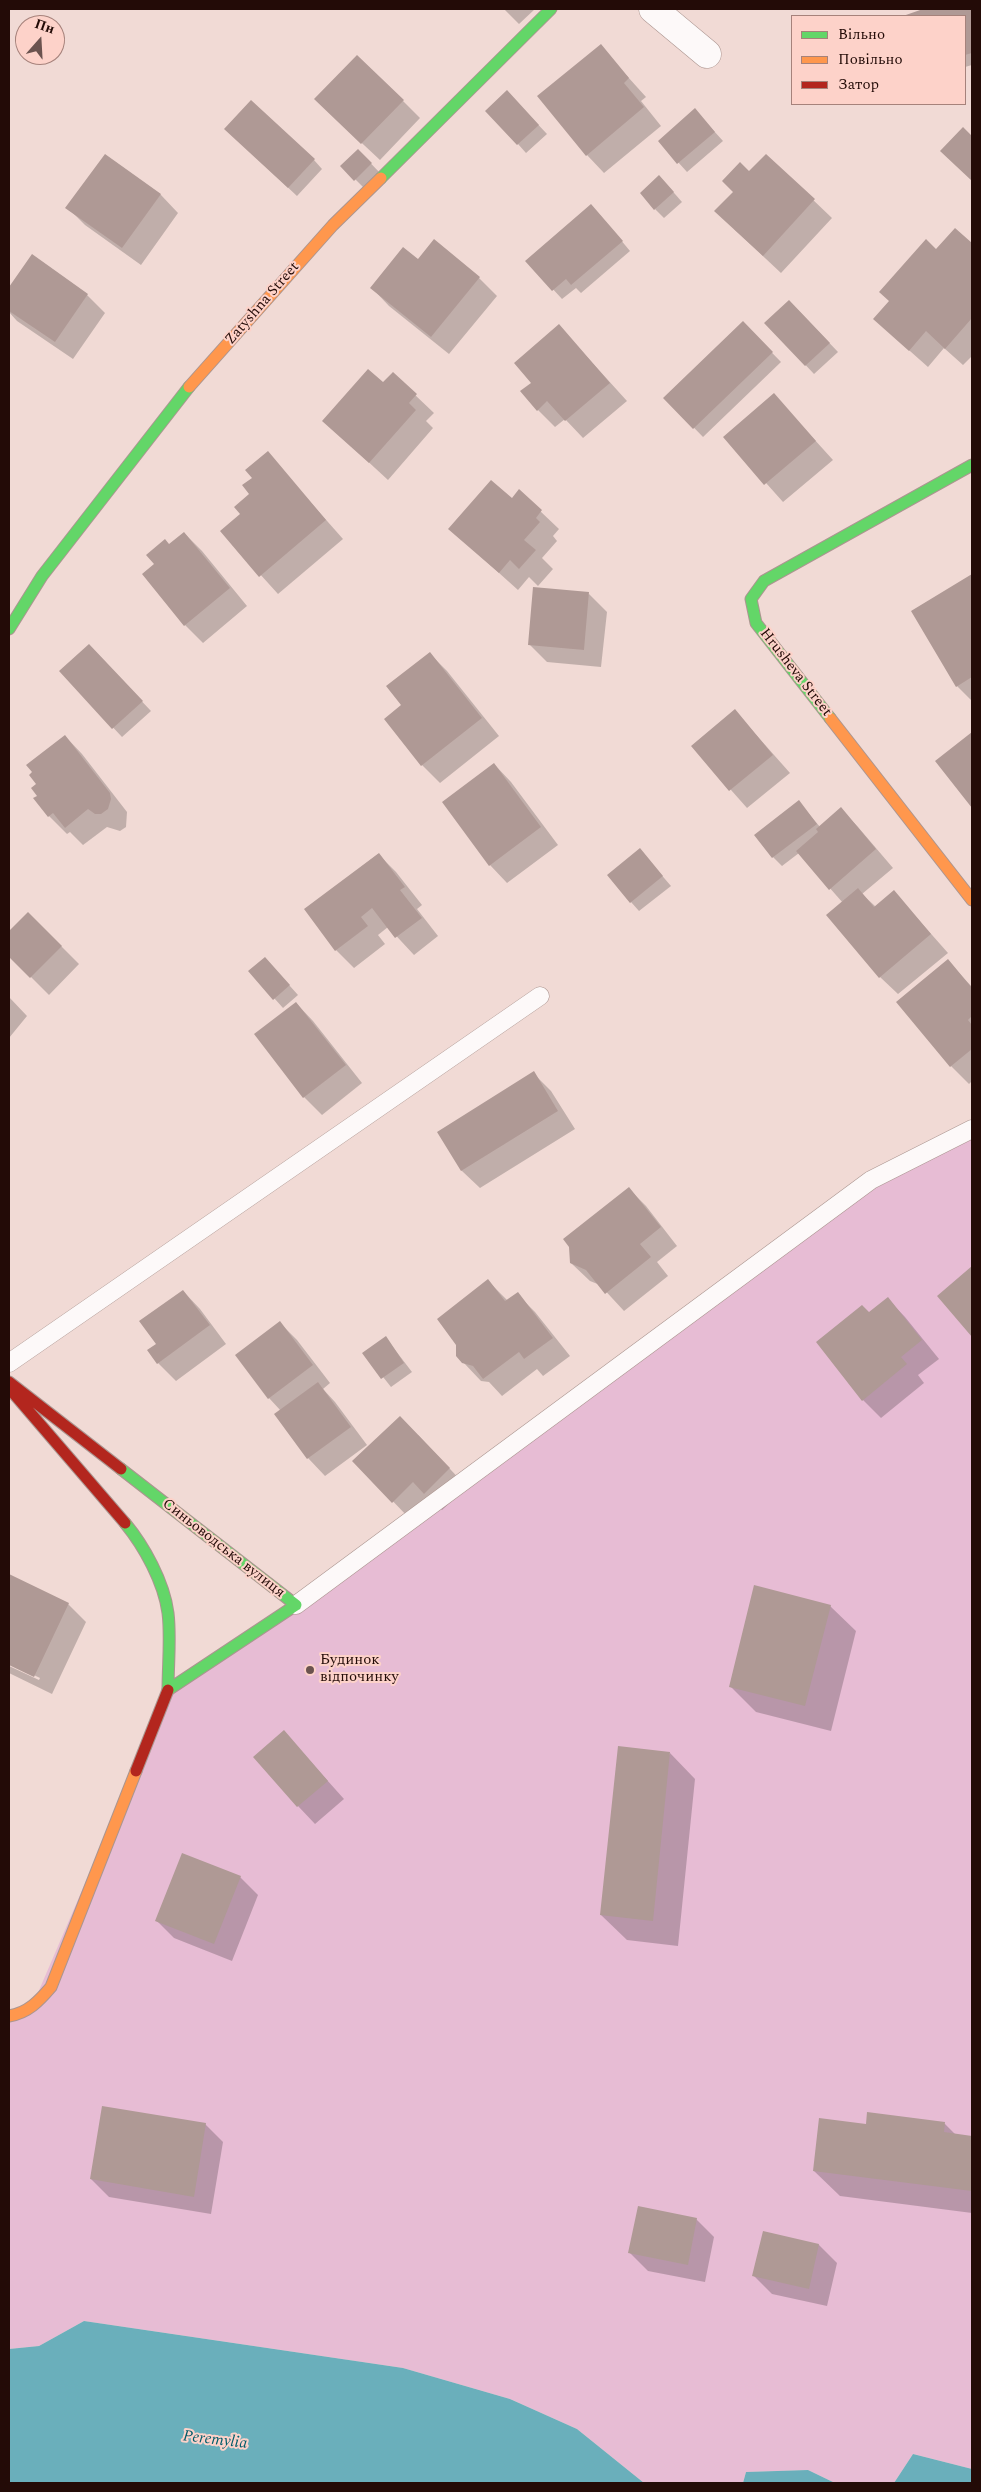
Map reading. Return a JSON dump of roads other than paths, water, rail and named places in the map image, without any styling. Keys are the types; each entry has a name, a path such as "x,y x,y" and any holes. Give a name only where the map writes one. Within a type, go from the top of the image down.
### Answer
{"street":[{"name":"Zatyshna Street","path":"9,630 42,576 172,407 332,225 551,9"},
{"path":"653,9 707,54"},
{"name":"Hrusheva Street","path":"972,465 764,581 751,599 756,623 972,900"},
{"name":"Синьоводська вулиця","path":"9,1382 296,1605 168,1690"},
{"path":"9,1388 128,1528 150,1563 161,1587 168,1613 168,1690 58,1971 51,1987 31,2009 18,2015 9,2016"}],"lane":[{"path":"9,1363 540,996"},
{"path":"296,1605 871,1180 972,1129"}],"water":[{"name":"Peremylia","path":"84,2321 403,2368 510,2399 577,2429 644,2483 9,2483 9,2349 39,2346"},
{"path":"913,2454 972,2469 972,2483 894,2483"},
{"path":"808,2470 835,2483 743,2483 746,2472"}],"place":[{"name":"Будинок відпочинку","path":"310,1670"}]}
